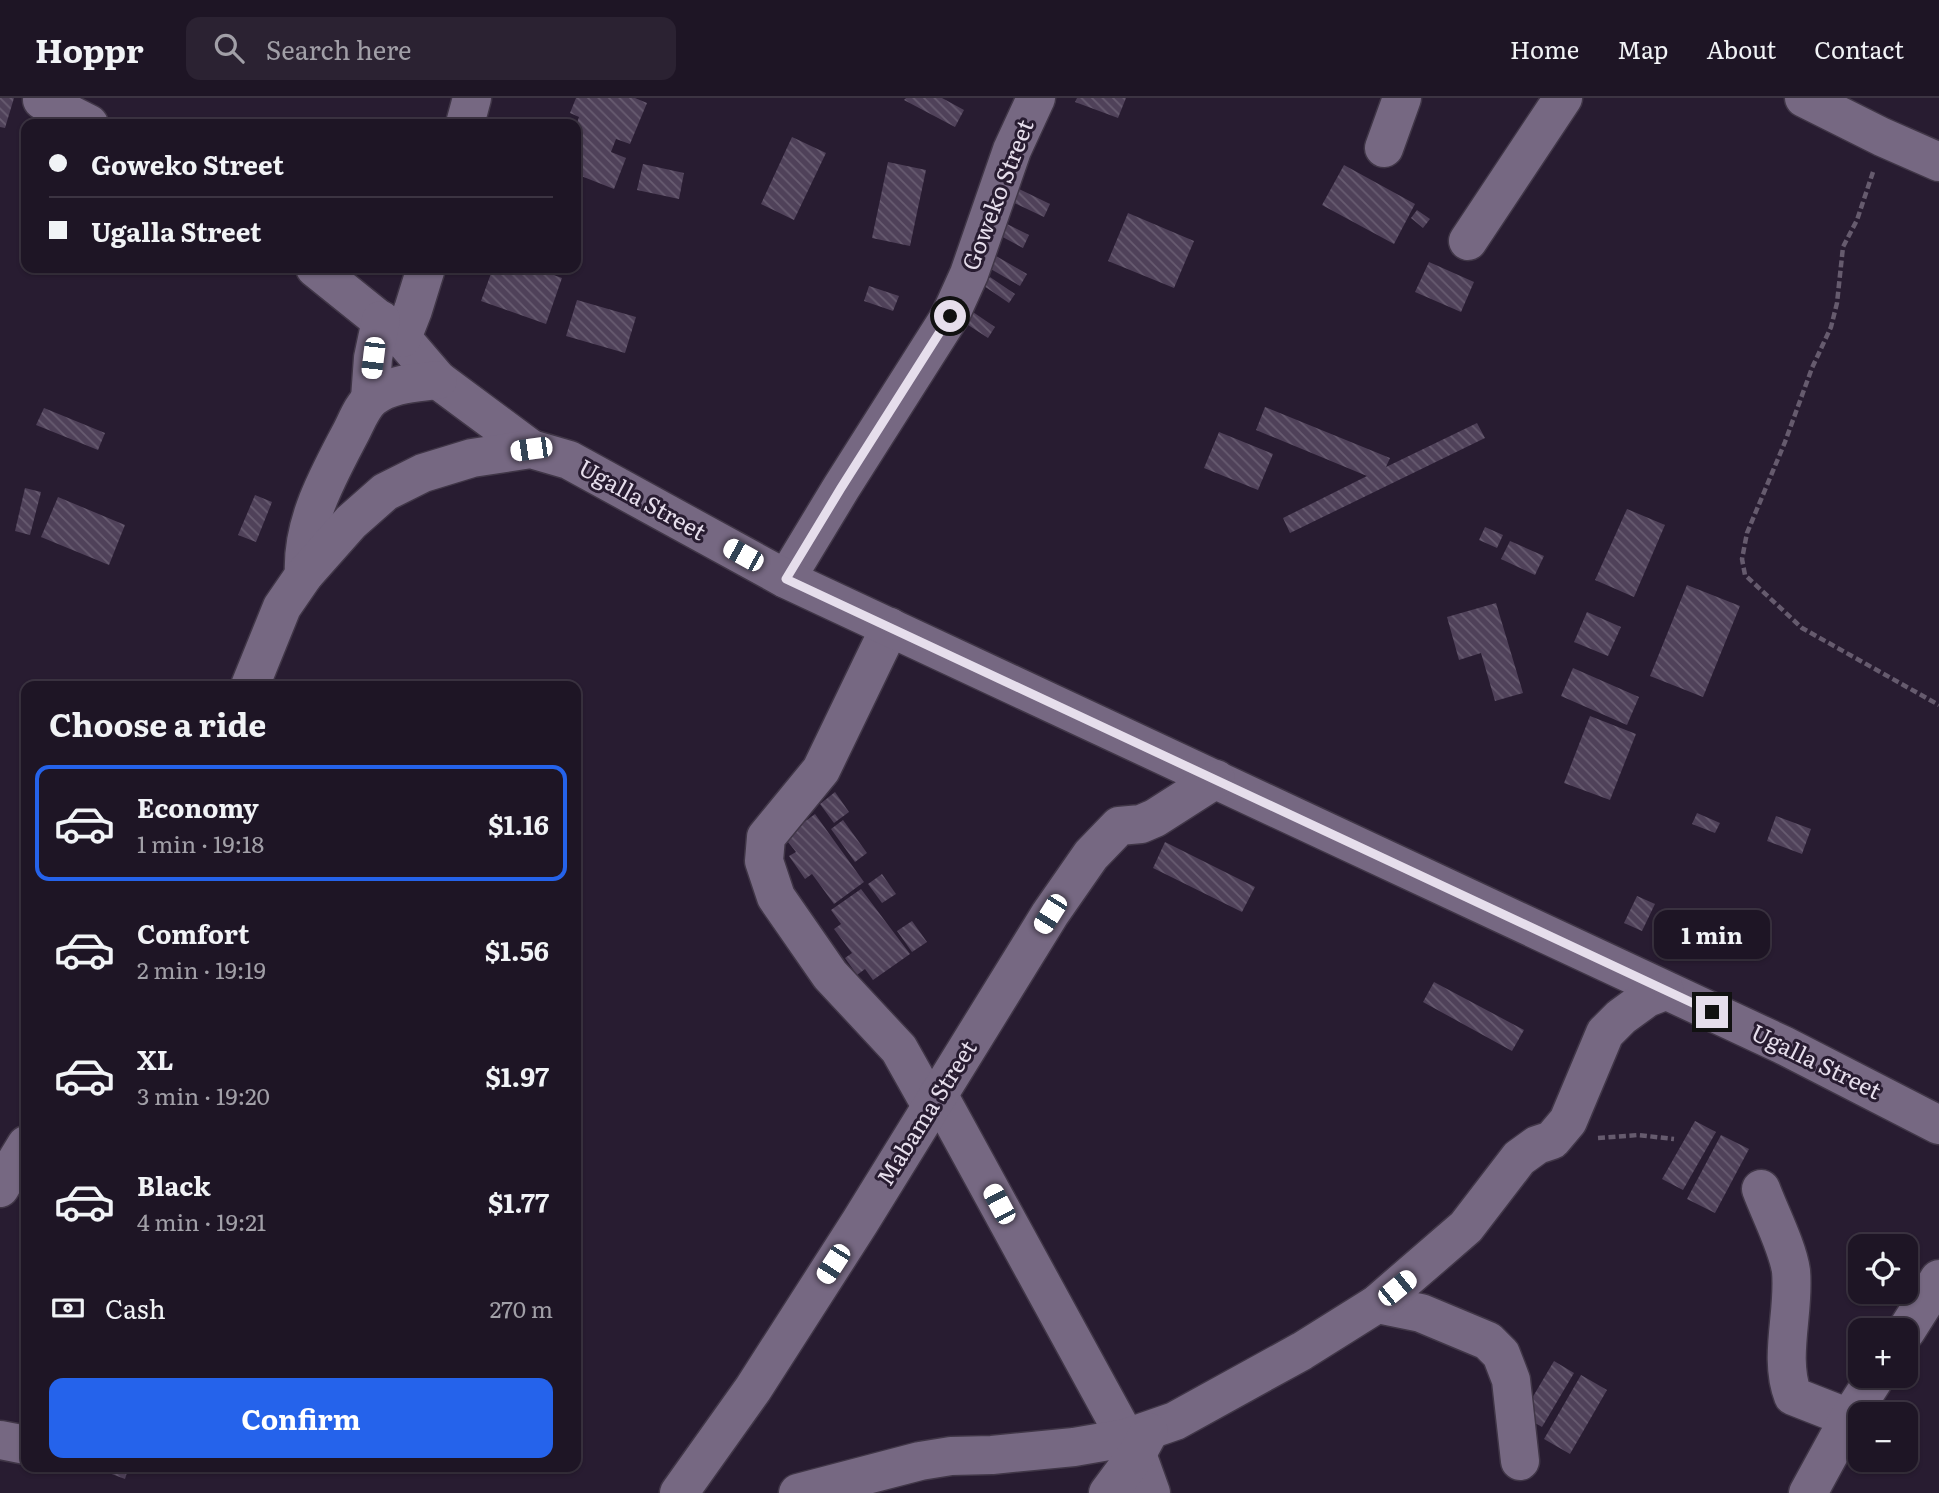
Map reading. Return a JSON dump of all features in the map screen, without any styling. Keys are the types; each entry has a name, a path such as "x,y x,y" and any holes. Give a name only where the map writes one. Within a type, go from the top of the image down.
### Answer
{"street":[{"path":"466,119 472,98"},
{"name":"Goweko Street","path":"786,579 950,316 969,274 1012,150 1035,98"},
{"path":"1384,148 1402,98"},
{"path":"1468,241 1563,98"},
{"path":"1804,98 1939,162"},
{"path":"42,100 79,119"},
{"path":"321,273 392,329 438,380 531,449"},
{"path":"304,575 303,553 314,509 336,460 370,399 373,358 392,329 414,310 425,273"},
{"path":"370,399 402,385 438,380"},
{"name":"Ugalla Street","path":"252,681 282,607 304,575 351,522 385,492 423,473 472,458 531,449 569,460 786,579 1783,1045 1939,1125"},
{"path":"890,627 821,770 766,837 764,861 776,897 830,975 899,1049 935,1100 1137,1441 1151,1493"},
{"name":"Mabama Street","path":"679,1493 753,1388 860,1223 1050,914 1091,855 1119,826 1140,824 1155,818 1216,779"},
{"path":"798,1493 920,1461 951,1456 992,1455 1137,1441 1291,1358 1377,1304 1466,1227 1519,1158 1537,1145 1552,1140 1568,1121 1605,1033 1647,998 1665,991"},
{"path":"0,1188 21,1153"},
{"path":"1761,1189 1791,1268 1792,1308 1787,1379 1793,1396 1848,1418"},
{"path":"1914,1318 1939,1279"},
{"path":"1377,1304 1421,1313 1488,1341 1501,1354 1511,1380 1520,1461"},
{"path":"1808,1493 1848,1420"},
{"path":"0,1440 21,1444"},
{"path":"1108,1493 1137,1441"}],"path":[{"path":"1882,137 1870,185 1843,247 1837,303 1831,327 1812,368 1786,442 1747,533 1742,559 1745,575 1802,628 1939,705"},
{"path":"1552,1140 1638,1135 1674,1139"}],"building":[{"path":"0,98 14,98 5,128 0,127"},
{"path":"576,98 635,98 647,103 630,144 616,139 611,152 626,158 614,189 581,176 581,119 570,113"},
{"path":"942,98 964,110 955,127 904,100"},
{"path":"1077,98 1126,98 1118,118 1075,102"},
{"path":"792,137 826,153 794,220 761,204"},
{"path":"888,162 926,170 910,246 872,238"},
{"path":"643,164 684,173 679,199 637,190"},
{"path":"1344,165 1415,204 1394,244 1322,205"},
{"path":"1015,187 1050,204 1044,217 1008,200"},
{"path":"1417,210 1430,219 1423,228 1411,218"},
{"path":"1128,213 1194,241 1174,288 1108,261"},
{"path":"1003,222 1029,235 1023,248 997,234"},
{"path":"996,256 1027,274 1020,286 989,268"},
{"path":"1429,262 1474,282 1461,312 1415,292"},
{"path":"491,273 548,273 562,278 546,324 481,301"},
{"path":"990,277 1015,294 1009,303 984,286"},
{"path":"869,286 899,296 893,311 864,301"},
{"path":"577,300 636,317 625,353 566,336"},
{"path":"970,310 995,327 988,338 962,321"},
{"path":"1265,407 1390,458 1386,467 1477,423 1485,438 1290,533 1283,518 1367,476 1256,430"},
{"path":"44,408 105,433 98,450 36,425"},
{"path":"1219,432 1273,454 1258,490 1204,468"},
{"path":"25,488 41,492 30,535 15,531"},
{"path":"255,495 272,502 256,542 238,535"},
{"path":"58,497 125,525 109,565 41,537"},
{"path":"1627,509 1665,525 1634,597 1595,580"},
{"path":"1485,527 1503,535 1497,548 1479,540"},
{"path":"1510,541 1544,556 1535,575 1501,559"},
{"path":"1687,585 1740,606 1703,697 1650,676"},
{"path":"1496,603 1523,693 1495,701 1481,653 1459,660 1447,617"},
{"path":"1587,612 1621,627 1608,656 1574,642"},
{"path":"1573,668 1639,697 1627,725 1561,696"},
{"path":"1590,716 1636,734 1610,800 1564,783"},
{"path":"835,792 849,812 834,823 820,804"},
{"path":"1697,813 1720,823 1715,833 1692,824"},
{"path":"815,814 864,882 834,904 812,874 805,879 789,856 796,852 784,837"},
{"path":"1776,816 1811,829 1802,854 1767,841"},
{"path":"843,820 867,853 855,862 831,829"},
{"path":"1165,842 1255,887 1242,912 1153,868"},
{"path":"882,874 896,894 882,903 868,884"},
{"path":"861,889 910,954 873,980 865,969 857,975 845,958 852,953 834,929 841,924 831,910"},
{"path":"1637,896 1655,904 1642,931 1624,923"},
{"path":"912,921 927,942 912,952 897,931"},
{"path":"1434,982 1524,1030 1512,1051 1423,1002"},
{"path":"1695,1121 1716,1132 1683,1190 1662,1179"},
{"path":"1721,1135 1749,1149 1715,1213 1687,1199"},
{"path":"1554,1361 1574,1373 1542,1427 1522,1415"},
{"path":"1581,1375 1607,1390 1570,1454 1544,1439"},
{"path":"109,1472 127,1472 125,1479"}],"route":[{"path":"950,316 786,579 1712,1012"}]}
